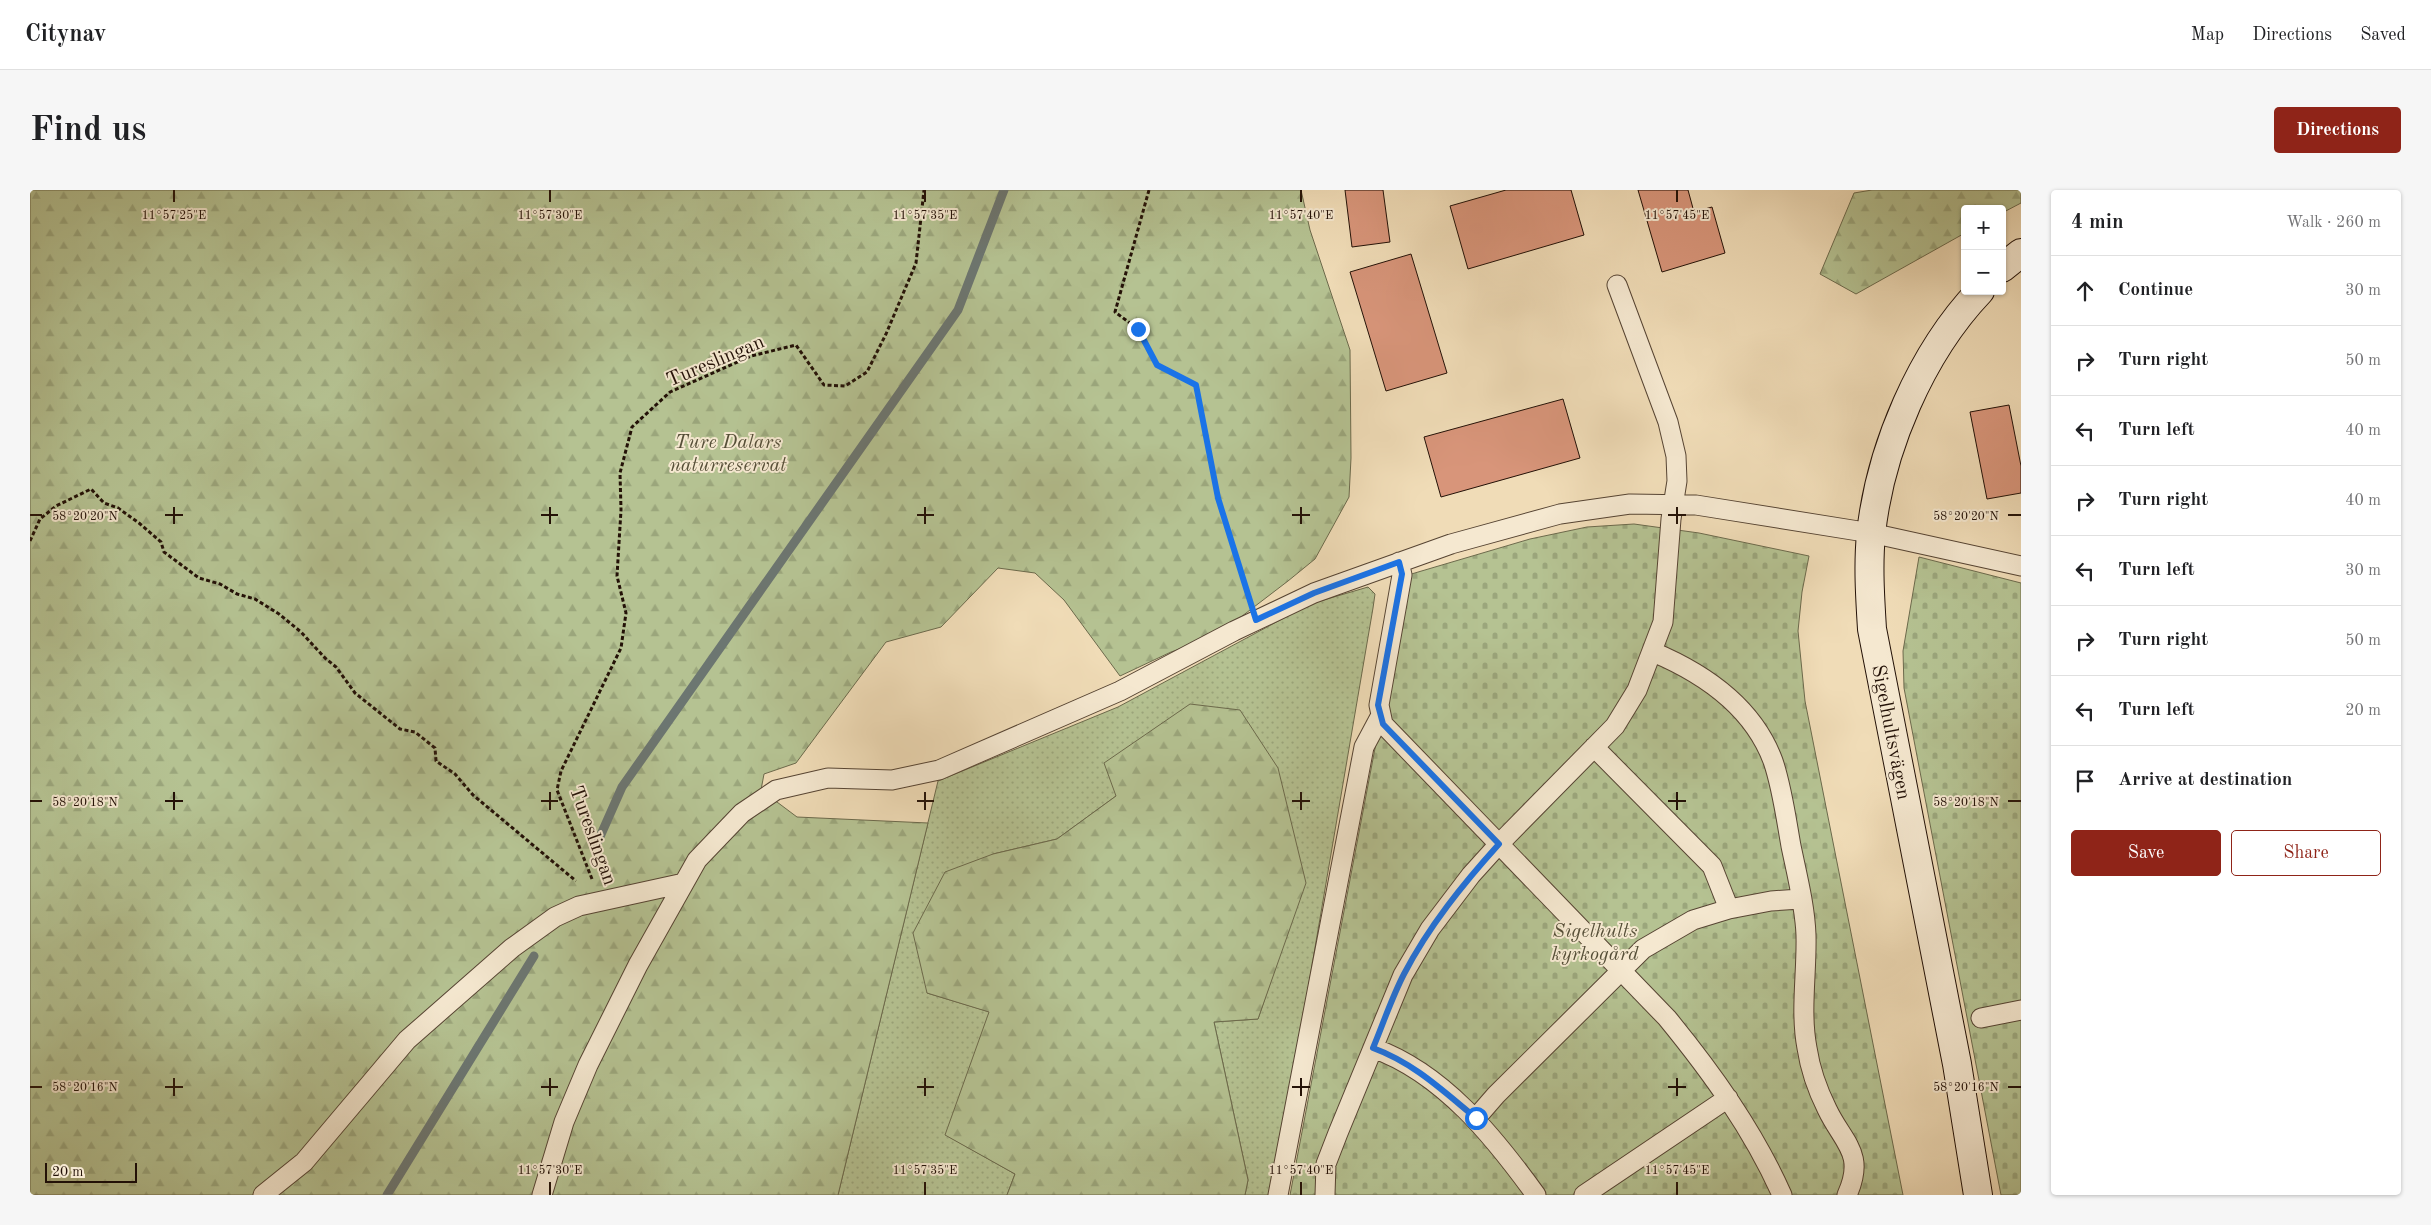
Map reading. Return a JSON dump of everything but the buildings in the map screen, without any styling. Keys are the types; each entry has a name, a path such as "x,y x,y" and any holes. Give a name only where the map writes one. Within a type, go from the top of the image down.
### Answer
{"street":[{"path":"2006,265 2021,253"},
{"name":"Sigelhultsvägen","path":"1977,295 1939,342 1907,400 1889,452 1871,533 1869,566 1872,628 1957,1064 1978,1195"}],"lane":[{"path":"1324,1195 1326,1164 1403,975 1430,929 1471,875 1499,844 1615,726 1637,690 1663,622 1677,481 1676,456 1668,422 1617,285"},
{"path":"542,1195 564,1122 588,1065 638,966 696,860 742,813 776,790 828,778 892,780 939,770 1120,691 1256,620 1314,593 1451,544 1560,514 1630,504 1696,505 1871,533 2021,566"},
{"path":"1399,562 1402,574 1378,705 1383,724 1621,970 1691,1048 1728,1098 1756,1144 1782,1195"},
{"path":"1653,652 1679,662 1714,684 1740,709 1758,732 1773,760 1784,809 1806,934 1804,1022 1807,1050 1827,1110 1846,1138 1855,1160 1854,1182 1847,1195"},
{"path":"1278,1195 1364,747 1380,716"},
{"path":"1594,747 1712,866 1729,909"},
{"path":"264,1195 304,1162 406,1040 512,948 554,917 579,906 684,883"},
{"path":"1476,1118 1496,1095 1643,949 1693,920 1729,909 1771,901 1800,899"},
{"path":"1981,1018 2021,1010"},
{"path":"1373,1048 1395,1056 1414,1067 1476,1118 1536,1195"},
{"path":"1584,1195 1728,1098"}],"path":[{"name":"Tureslingan","path":"602,901 557,790 561,771 606,681 620,648 626,613 617,576 621,510 620,473 632,427 670,392 751,356 796,345 824,385 845,386 867,372 897,312 916,263 924,190"},
{"path":"1150,190 1115,312 1138,329 1157,365 1196,385 1218,498 1256,620"},
{"name":"Tureslingan","path":"30,541 40,519 50,510 91,489 104,502 118,508 139,523 161,542 164,552 199,578 220,584 238,594 255,599 301,632 336,667 355,693 400,729 416,732 435,748 436,761 455,774 473,795 602,901"}],"green space":[{"name":"Ture Dalars naturreservat","path":"30,190 1301,190 1310,230 1350,350 1351,458 1349,497 1315,559 1288,581 1216,636 1171,652 1120,676 1064,600 1035,573 998,568 941,627 886,642 796,763 764,774 761,790 797,817 928,823 838,1195 30,1195"},
{"path":"1872,190 2021,190 2021,203 2006,211 2006,205 1961,205 1961,235 1856,294 1820,274 1854,193"},
{"name":"Sigelhults kyrkogård","path":"1634,524 1699,533 1809,556 1802,592 1798,631 1805,701 1903,1195 1290,1195 1408,575 1530,539 1587,527"},
{"path":"1919,557 2021,583 2021,1195 2001,1195 1904,688 1903,651"},
{"path":"1368,587 1375,594 1373,608 1289,1100 1269,1195 1245,1195 1248,1180 1214,1022 1258,1019 1278,960 1116,796 1057,839 993,854 927,993 990,1012 946,1135 1015,1174 1007,1195 838,1195 938,781 1118,707 1310,604"},
{"path":"1190,704 1240,710 1278,768 1306,883 1258,1019 1214,1022 1248,1180 1245,1195 1007,1195 1015,1174 945,1135 989,1012 927,993 913,933 945,872 993,854 1057,839 1116,796 1104,763"}],"waterway":[{"path":"595,848 622,787 958,310 1004,190"},
{"path":"387,1195 534,956"}],"route":[{"path":"1138,329 1157,365 1196,385 1218,498 1256,620 1338,583 1399,562 1402,574 1378,705 1380,716 1383,724 1499,844 1471,875 1430,929 1403,975 1373,1048 1395,1056 1414,1067 1476,1118"}]}
